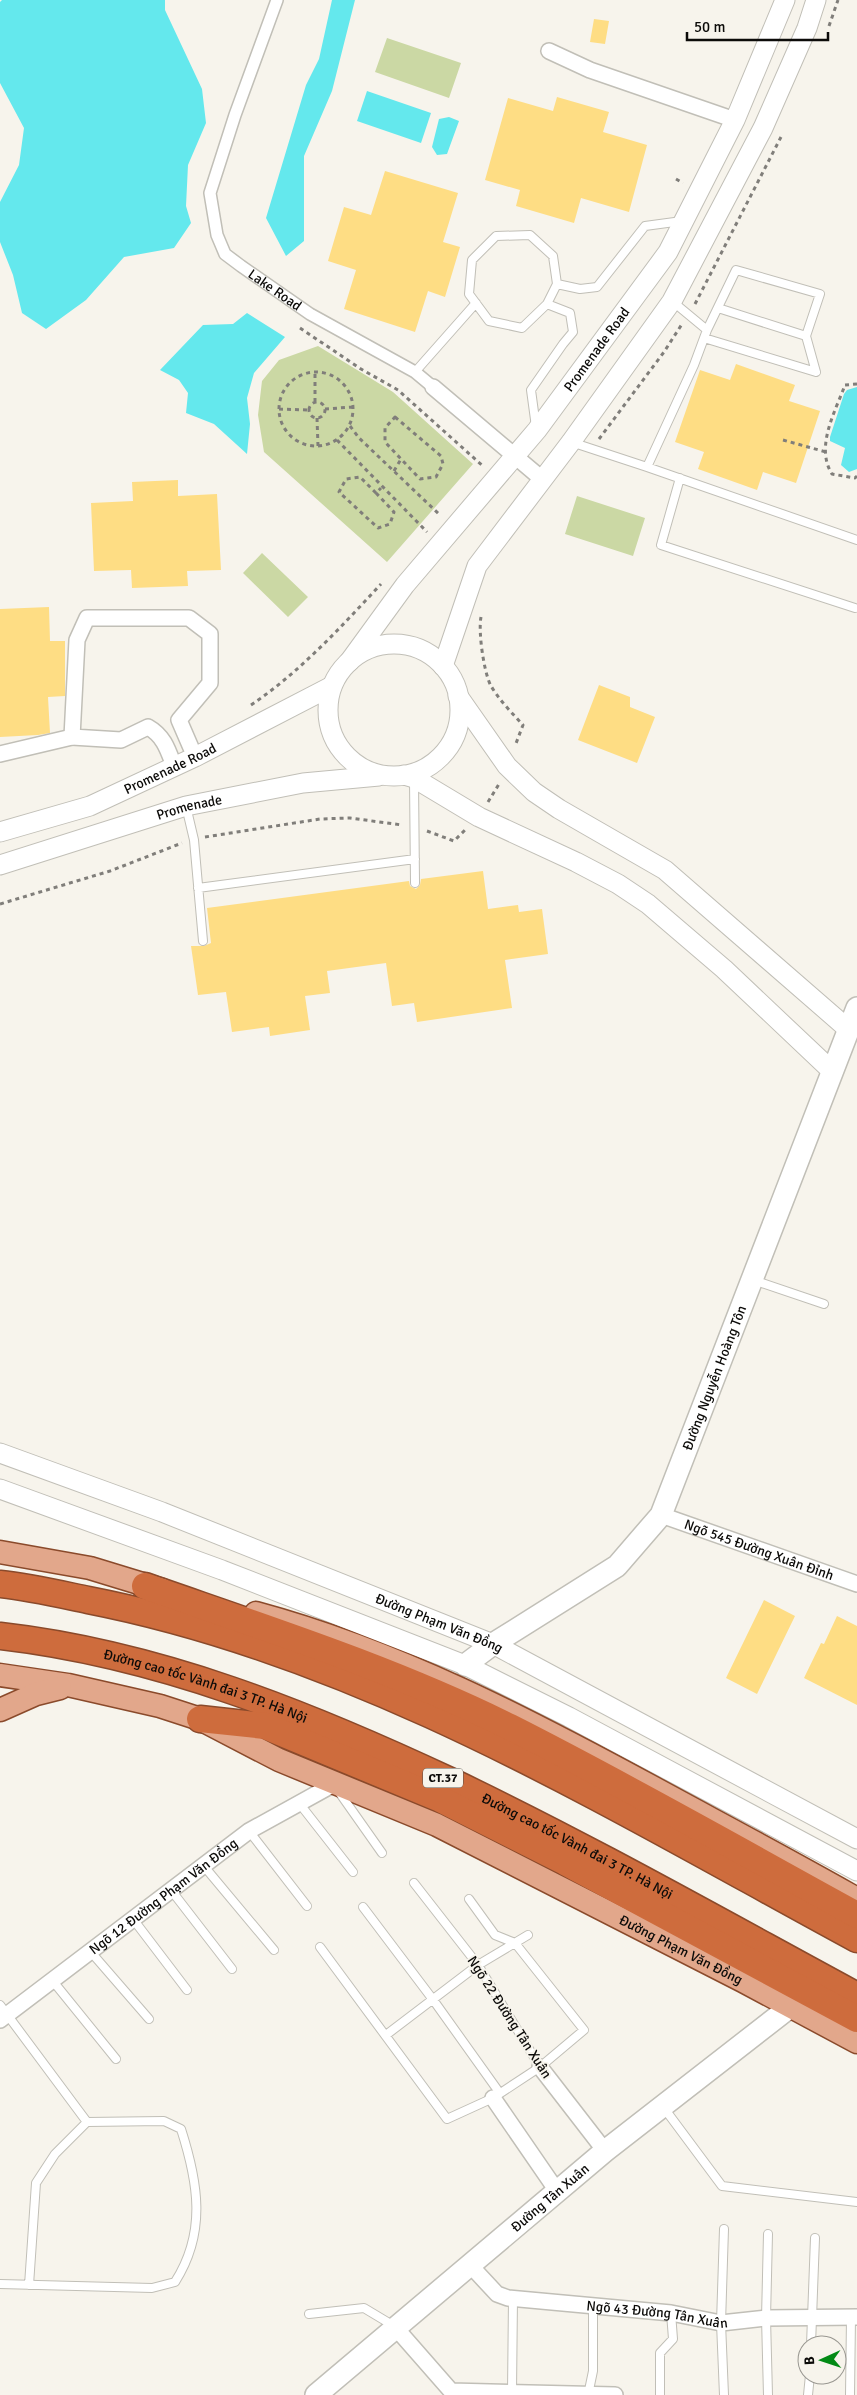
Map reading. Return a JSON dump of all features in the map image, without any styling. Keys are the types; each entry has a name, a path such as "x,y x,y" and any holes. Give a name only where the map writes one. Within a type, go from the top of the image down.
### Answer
{"highway":[{"path":"0,1584 130,1608 186,1622 236,1637 352,1681 500,1746 857,1939"},
{"path":"145,1586 296,1639 403,1680 509,1727 857,1915"},
{"name":"Đường cao tốc Vành đai 3 TP. Hà Nội","path":"0,1636 72,1646 181,1675 246,1694 370,1744 535,1824 857,1996"},
{"path":"200,1719 265,1726 438,1798 565,1862 857,2019"}],"main road":[{"name":"Đường Nguyễn Hoàng Tôn","path":"465,1665 493,1644 618,1566 660,1515 857,1008"},
{"path":"0,1552 90,1568 145,1586 301,1625 411,1667 515,1713 857,1899"},
{"path":"145,1586 234,1632 397,1694 500,1740 857,1931"},
{"name":"Đường Phạm Văn Đồng","path":"0,1675 68,1685 160,1706 200,1719 279,1760 438,1826 743,1980 790,2008 857,2042"},
{"path":"0,1710 36,1694 68,1685"},
{"path":"200,1719 263,1715 433,1787 576,1860 857,2009"},
{"name":"Đường Tân Xuân","path":"316,2395 395,2327 471,2266 557,2191 790,2008"}],"street":[{"name":"Lake Road","path":"277,0 235,115 210,193 217,235 225,254 310,314 415,372 542,479"},
{"name":"Promenade Road","path":"349,662 405,585 537,430 668,252 735,120 785,0"},
{"path":"443,666 478,566 571,442 672,301 763,128 807,28 816,0"},
{"path":"549,51 590,70 735,120"},
{"path":"72,737 77,640 87,618 189,618 210,634 210,683 179,720 195,757"},
{"path":"833,1072 724,969 648,904 618,884 576,862 479,817 409,777 382,775 364,769 348,758 336,743 330,724 328,705 332,686 349,662 357,655 376,646 397,644 417,648 435,659 443,666 452,680 458,696 507,766 534,792 559,809 665,870 848,1029"},
{"name":"Promenade Road","path":"0,832 90,806 195,757 332,686"},
{"path":"409,777 443,754 457,726 458,696"},
{"path":"0,754 72,737 121,740 148,727 158,733 164,741 174,766"},
{"name":"Promenade","path":"0,865 186,806 304,783 382,775"},
{"name":"Đường Phạm Văn Đồng","path":"0,1453 162,1512 493,1644 857,1839"},
{"name":"Đường Phạm Văn Đồng","path":"0,1489 222,1570 465,1665 569,1717 857,1871"},
{"name":"Ngõ 545 Đường Xuân Đỉnh","path":"660,1515 857,1584"},
{"name":"Ngõ 12 Đường Phạm Văn Đồng","path":"2,2013 90,1952 249,1831 334,1784"},
{"name":"Ngõ 22 Đường Tân Xuân","path":"540,2067 606,2151"},
{"path":"496,2095 557,2191"},
{"name":"Ngõ 43 Đường Tân Xuân","path":"471,2266 498,2294 513,2298 671,2314 721,2323 766,2318 854,2318"},
{"path":"395,2327 451,2391 615,2395"}],"lane":[{"path":"556,284 580,289 598,287 645,226 684,221"},
{"path":"530,235 554,256 556,284 547,304 522,328 489,321 469,294 472,260 496,236 530,235"},
{"path":"647,467 694,365 706,334 736,270 820,294 806,336 816,372 706,334 672,301"},
{"path":"415,372 476,303"},
{"path":"537,430 531,390 563,344 574,332 570,313 547,304"},
{"path":"718,308 806,336"},
{"path":"571,442 857,540"},
{"path":"680,478 661,545 855,608"},
{"path":"409,777 414,828 415,883"},
{"path":"186,806 194,840 203,941"},
{"path":"198,888 415,859"},
{"path":"751,1279 824,1304"},
{"path":"334,1784 382,1853"},
{"path":"299,1803 353,1872"},
{"path":"249,1831 308,1906"},
{"path":"203,1865 274,1950"},
{"name":"Ngõ 22 Đường Tân Xuân","path":"414,1883 478,1965 540,2067"},
{"path":"171,1890 232,1969"},
{"path":"320,1947 447,2118 496,2095 540,2067 584,2030 515,1943 495,1935 469,1899"},
{"path":"363,1907 434,2001 496,2095"},
{"path":"133,1919 187,1990"},
{"path":"386,2036 434,2001 478,1965 528,1935"},
{"path":"90,1952 149,2019"},
{"path":"52,1980 116,2059"},
{"path":"2,2013 87,2122"},
{"path":"664,2108 722,2186 857,2202"},
{"path":"0,2284 29,2285 152,2288 175,2282 191,2248 198,2204 194,2172 181,2129 164,2121 87,2122 55,2154 36,2183 29,2285"},
{"path":"724,2229 721,2323 724,2395"},
{"path":"768,2234 766,2318 768,2395"},
{"path":"812,2335 814,2238"},
{"path":"512,2392 513,2298"},
{"path":"589,2395 594,2371 594,2306"},
{"path":"309,2314 364,2308 395,2327"},
{"path":"660,2395 660,2354 673,2339 671,2314"},
{"path":"850,2395 854,2318"}],"path":[{"path":"296,325 361,369 398,390 484,467 478,474"},
{"path":"308,410 315,402 315,370"},
{"path":"315,370 328,373 339,379 348,389 353,407 350,426 337,440 318,446 300,443 290,436 282,426 278,409 284,389 292,380 315,370"},
{"path":"857,384 845,385 824,446 827,452 828,468 832,474 855,478 857,476"},
{"path":"315,402 322,404 325,409"},
{"path":"325,409 353,407"},
{"path":"278,409 308,410"},
{"path":"317,418 322,416 325,409"},
{"path":"308,410 312,416 317,418"},
{"path":"395,416 441,456 443,464 436,477 420,479 401,459 385,442 385,428 395,416"},
{"path":"317,418 318,446"},
{"path":"350,426 359,438 441,516"},
{"path":"337,440 427,533"},
{"path":"783,440 827,452"},
{"path":"394,471 401,459"},
{"path":"360,477 376,493 394,512 390,524 378,528 339,492 346,479 360,477"},
{"path":"376,493 382,488"},
{"path":"436,522 446,511"},
{"path":"423,538 432,527"},
{"path":"247,708 270,692 338,630 384,580"},
{"path":"0,904 110,871 194,840 246,829 320,819 350,818 414,828 454,841 479,817 507,766 524,725"}],"green space":[{"path":"387,38 461,63 449,98 375,72"},
{"path":"318,346 393,392 473,464 387,562 264,452 258,415 262,381 279,360"},
{"path":"577,496 645,518 633,556 565,534"},
{"path":"262,553 308,597 288,617 243,573"}],"water":[{"path":"2,0 165,0 165,10 202,89 206,123 188,165 186,206 191,223 174,248 124,257 86,300 46,329 22,313 13,275 0,242 0,202 19,165 24,128 0,83 0,2"},
{"path":"332,0 355,0 332,91 304,156 304,241 286,256 266,218 306,85 319,59"},
{"path":"367,91 431,113 421,143 357,121"},
{"path":"449,117 459,121 447,154 437,155 432,147 439,119"},
{"path":"247,313 285,337 254,373 247,398 250,424 247,454 214,424 186,413 188,393 179,380 160,370 203,325 233,324"},
{"path":"857,387 857,469 849,472 841,465 845,448 830,441 830,437 844,394 847,390"}],"building":[{"path":"594,19 609,21 605,44 590,42"},
{"path":"557,97 609,112 603,132 647,145 629,212 581,198 574,223 516,206 520,190 485,180 508,98 553,111"},
{"path":"385,171 458,193 443,242 460,247 445,297 428,291 415,332 344,309 356,270 328,261 344,207 371,215"},
{"path":"736,364 795,385 789,401 820,411 796,483 763,472 757,490 698,469 704,452 675,442 700,370 730,380"},
{"path":"178,480 178,496 217,494 221,570 187,571 188,586 132,588 131,570 94,571 91,503 133,501 132,482"},
{"path":"49,607 50,641 65,641 65,696 48,697 50,733 0,737 0,609"},
{"path":"599,685 630,697 630,707 655,717 637,763 578,740"},
{"path":"483,871 488,909 518,905 519,912 542,909 548,954 505,960 512,1008 417,1022 414,1003 392,1006 386,963 327,971 330,993 305,996 310,1030 270,1036 269,1027 232,1032 226,992 198,995 191,946 204,946 211,943 207,908 409,881 410,886 416,889 420,885 421,879"},
{"path":"764,1600 795,1616 757,1694 726,1678"},
{"path":"837,1616 857,1626 857,1705 804,1678 821,1643 824,1644"}]}
